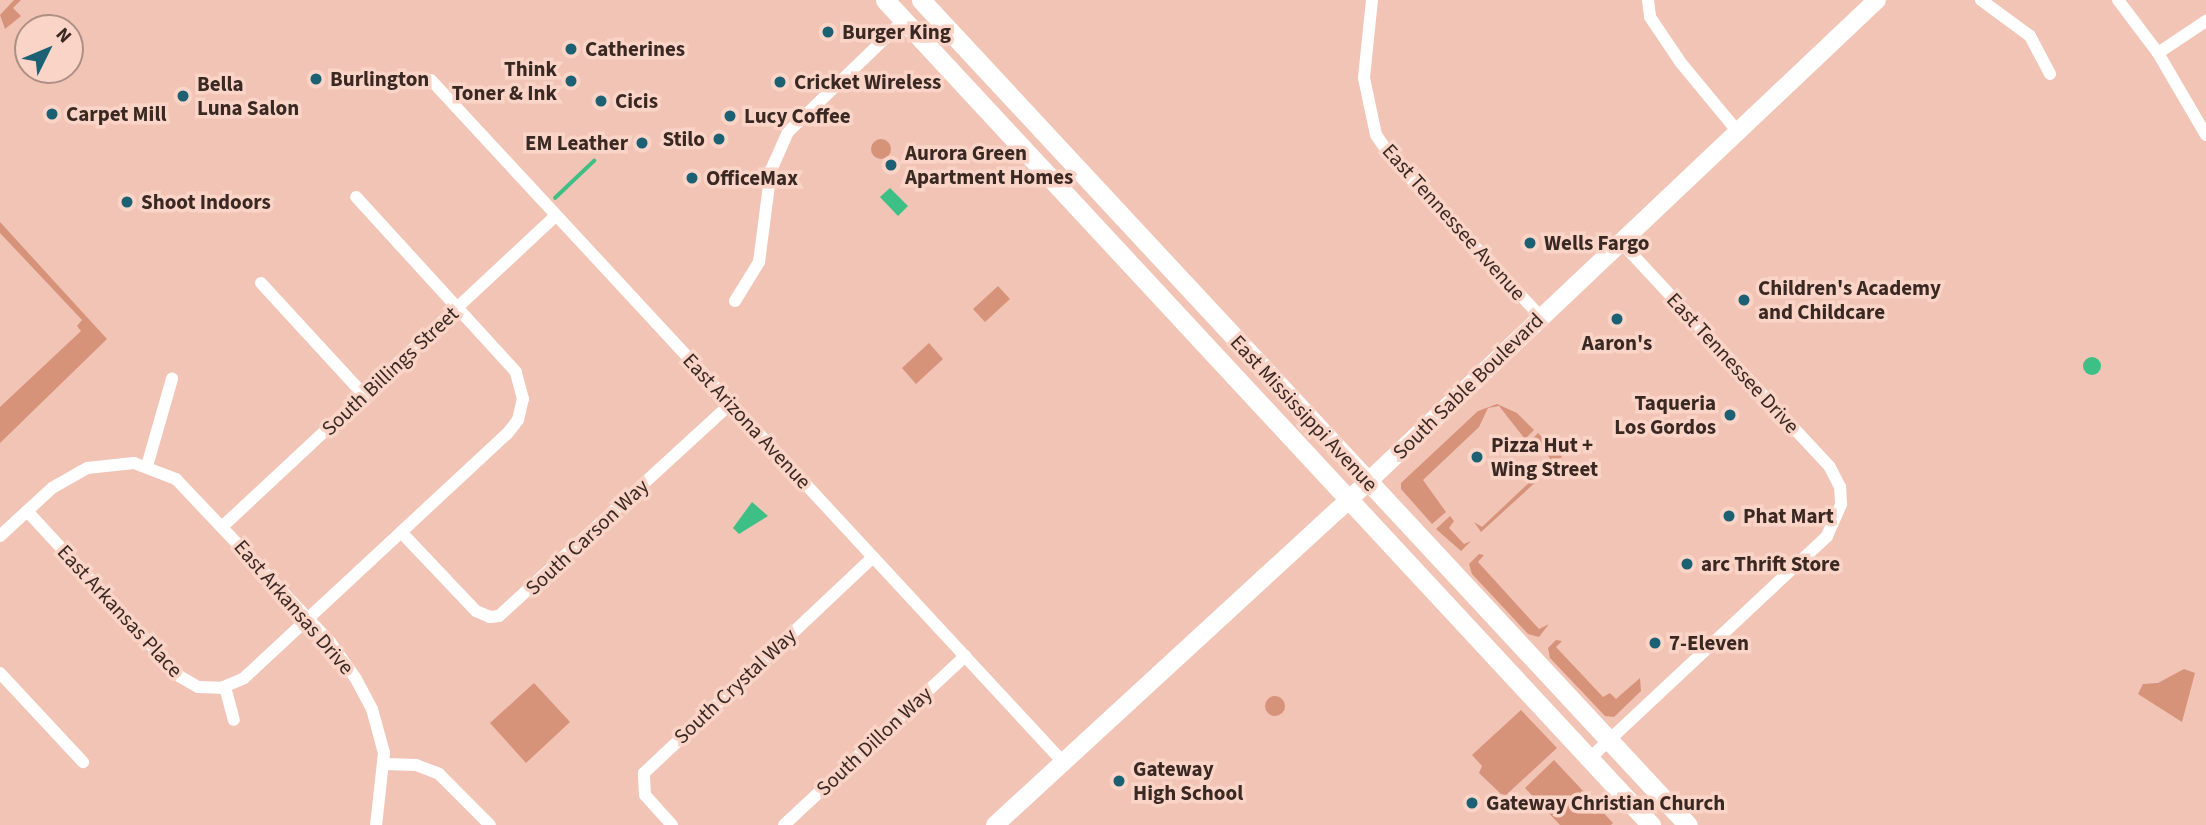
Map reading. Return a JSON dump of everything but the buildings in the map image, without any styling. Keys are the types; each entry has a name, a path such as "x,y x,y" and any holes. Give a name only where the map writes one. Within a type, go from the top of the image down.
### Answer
{"main road":[{"name":"East Mississippi Avenue","path":"885,0 1651,825"},
{"name":"South Sable Boulevard","path":"995,825 1348,501 1877,0"},
{"name":"East Mississippi Avenue","path":"923,1 1688,825"},
{"path":"904,20 923,1"}],"street":[{"name":"East Tennessee Avenue","path":"1373,0 1364,78 1376,135 1394,161 1541,317"},
{"path":"1648,0 1650,17 1673,51 1738,132"},
{"path":"1981,0 2024,29 2044,55 2050,74"},
{"path":"2118,0 2158,53 2206,135"},
{"path":"736,301 759,262 771,170 788,132 904,20"},
{"path":"2158,53 2206,21"},
{"name":"East Arizona Avenue","path":"431,80 1063,762"},
{"path":"234,720 226,687 244,678 507,435 522,410 519,377 459,307 356,197"},
{"name":"South Billings Street","path":"223,526 556,216"},
{"name":"East Tennessee Drive","path":"1609,740 1827,536 1838,518 1840,487 1823,460 1621,242"},
{"path":"261,283 364,395"},
{"path":"147,466 172,379"},
{"name":"South Carson Way","path":"401,532 476,611 490,617 499,615 730,404"},
{"name":"East Arkansas Drive","path":"0,536 62,480 86,468 119,462 147,466 189,489 309,618 356,679 380,731 384,764 376,825"},
{"name":"East Arkansas Place","path":"27,511 179,676 198,687 226,687"},
{"name":"South Crystal Way","path":"672,825 645,795 643,773 873,557"},
{"name":"South Dillon Way","path":"784,825 965,656"},
{"path":"0,673 83,762"},
{"path":"1589,759 1609,740"},
{"path":"384,764 416,765 439,774 490,825"}],"shaded area":[{"path":"14,0 21,0 13,8 19,14 14,14 14,22 5,29 0,15"},
{"path":"881,139 888,142 891,149 888,156 881,159 874,156 871,149 874,142"},
{"path":"890,188 908,206 898,216 880,197"},
{"path":"0,222 107,339 0,443 0,407 81,331 77,326 82,320 0,233"},
{"path":"998,286 1010,299 985,322 973,309"},
{"path":"929,343 943,359 916,384 902,368"},
{"path":"2092,357 2098,360 2101,366 2098,372 2092,375 2086,372 2083,366 2086,360"},
{"path":"1497,404 1517,413 1534,430 1525,439 1499,406 1488,408 1479,427 1423,480 1446,512 1432,524 1401,489 1401,483 1478,411"},
{"path":"1538,433 1562,457 1550,468 1546,464 1550,458 1538,445 1530,448 1529,442"},
{"path":"1530,470 1539,479 1481,532 1474,522 1482,527 1535,477"},
{"path":"752,502 768,516 739,534 733,528"},
{"path":"1450,516 1454,521 1449,528 1464,544 1471,541 1461,551 1436,529"},
{"path":"1479,554 1484,555 1478,562 1539,629 1549,624 1539,637 1528,634 1472,574 1469,564"},
{"path":"1556,640 1562,641 1556,647 1603,697 1610,693 1616,699 1640,678 1641,691 1614,717 1605,716 1550,658 1548,648"},
{"path":"2184,669 2195,673 2182,722 2138,694 2143,684 2158,683"},
{"path":"534,683 570,722 526,763 490,723"},
{"path":"1275,696 1282,699 1285,706 1282,713 1275,716 1268,713 1265,706 1268,699"},
{"path":"1521,710 1557,748 1506,795 1501,794 1479,773 1482,766 1472,755"},
{"path":"1554,760 1613,823 1611,825 1560,825 1525,788"}],"waterway":[{"path":"555,198 594,161"}],"place":[{"name":"Burger King","path":"828,32"},
{"name":"Catherines","path":"571,49"},
{"name":"Burlington","path":"316,79"},
{"name":"Think Toner & Ink","path":"571,81"},
{"name":"Cricket Wireless","path":"780,82"},
{"name":"Bella Luna Salon","path":"183,96"},
{"name":"Cicis","path":"601,101"},
{"name":"Carpet Mill","path":"52,114"},
{"name":"Lucy Coffee","path":"730,116"},
{"name":"Stilo","path":"719,139"},
{"name":"EM Leather","path":"642,143"},
{"name":"Aurora Green Apartment Homes","path":"891,165"},
{"name":"OfficeMax","path":"692,178"},
{"name":"Shoot Indoors","path":"127,202"},
{"name":"Wells Fargo","path":"1530,243"},
{"name":"Children's Academy and Childcare","path":"1744,300"},
{"name":"Aaron's","path":"1617,319"},
{"name":"Taqueria Los Gordos","path":"1730,415"},
{"name":"Pizza Hut + Wing Street","path":"1477,457"},
{"name":"Phat Mart","path":"1729,516"},
{"name":"arc Thrift Store","path":"1687,564"},
{"name":"7-Eleven","path":"1655,643"},
{"name":"Gateway High School","path":"1119,781"},
{"name":"Gateway Christian Church","path":"1472,803"}]}
